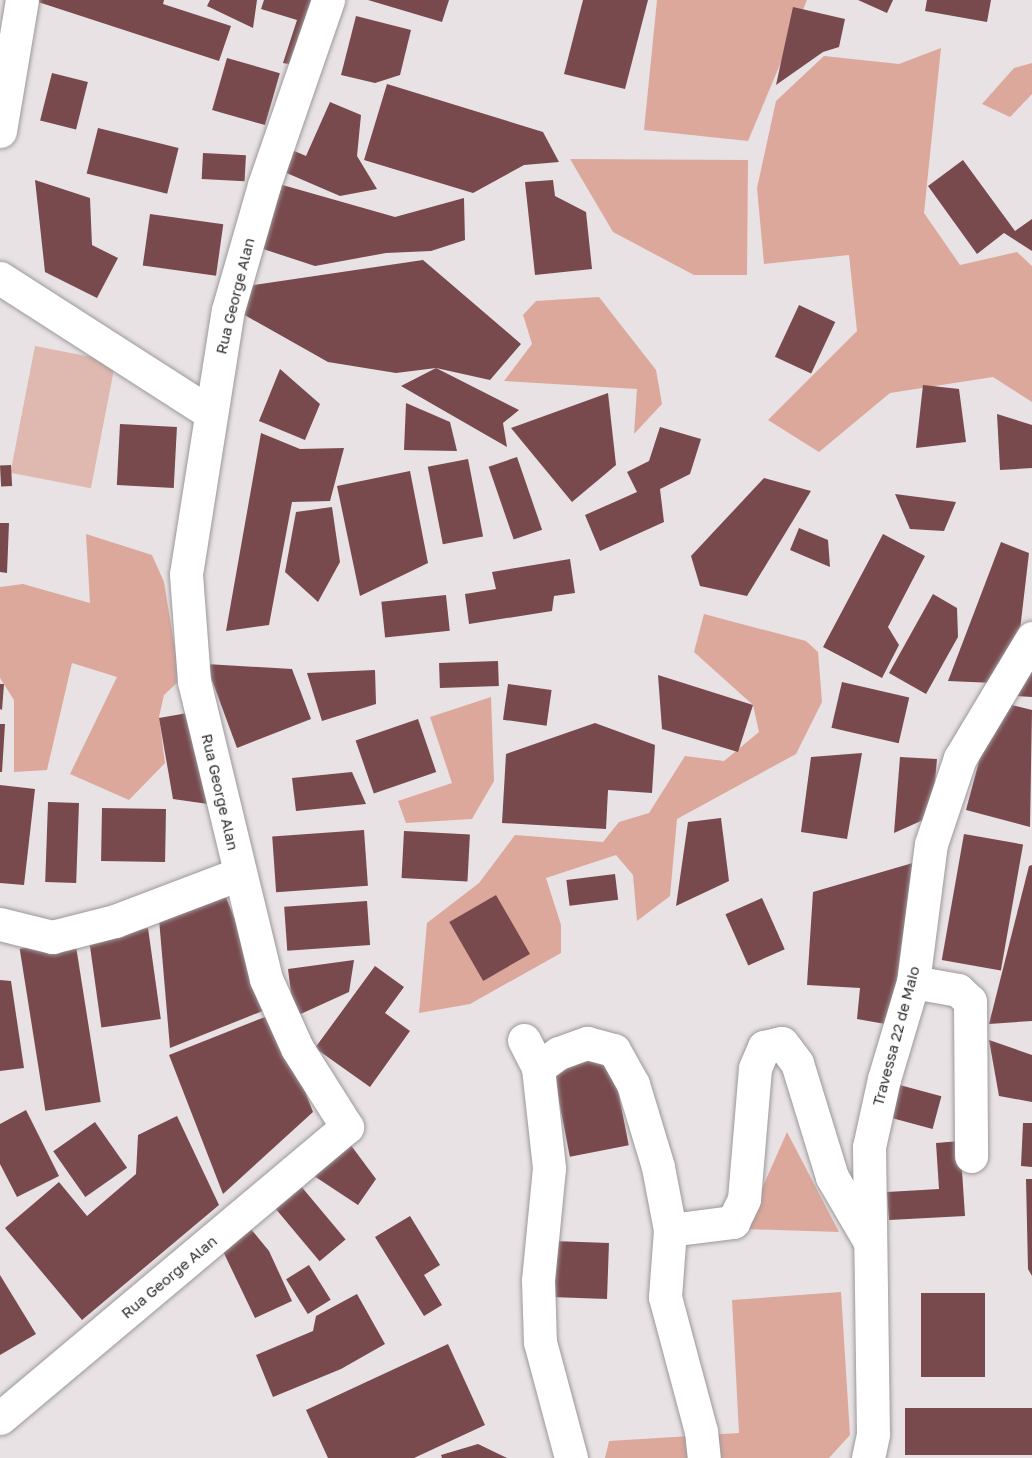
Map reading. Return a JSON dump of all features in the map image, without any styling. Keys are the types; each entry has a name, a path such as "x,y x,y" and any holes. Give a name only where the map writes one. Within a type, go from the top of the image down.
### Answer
{"street":[{"path":"0,131 22,0"},
{"name":"Rua George Alan","path":"0,1418 346,1127 297,1048 266,979 239,874 190,654 186,574 228,310 257,208 328,0"},
{"path":"0,278 210,413"},
{"name":"Travessa 22 de Maio","path":"868,1458 873,1434 868,1147 884,1079 914,982 931,844 960,758 1032,638"},
{"path":"0,924 52,937 115,921 239,874"},
{"path":"914,982 958,990 970,1001 971,1156"},
{"path":"571,1458 540,1342 537,1280 549,1168 531,1054 559,1053 587,1043 614,1050 633,1084 658,1167 670,1230 665,1297 701,1431 704,1458"},
{"path":"670,1230 733,1222 744,1199 755,1068 764,1047 782,1043 797,1063 832,1178 871,1243"}],"shaded area":[{"path":"657,0 807,0 748,141 644,130"},
{"path":"941,48 924,213 960,265 1017,252 1032,266 1032,402 993,377 890,393 819,452 768,420 857,331 849,255 764,264 757,188 776,101 824,56 899,64"},
{"path":"1032,63 1032,94 1010,117 982,104 1014,68"},
{"path":"570,159 748,160 747,275 694,275 613,232"},
{"path":"599,297 656,370 662,404 634,434 637,389 504,381 532,344 523,315 536,301"},
{"path":"35,346 115,362 91,488 10,473"},
{"path":"86,534 152,555 164,582 180,680 164,695 159,717 165,763 129,800 70,774 117,677 72,663 47,770 14,772 14,700 0,678 0,587 23,584 90,603"},
{"path":"704,614 806,641 818,652 822,702 796,754 677,819 670,896 637,921 633,875 616,855 546,878 561,925 561,953 470,1004 419,1013 427,923 479,883 515,835 603,842 619,822 649,813 685,756 724,761 759,732 753,705 694,652"},
{"path":"491,697 494,781 472,819 406,823 398,801 452,783 430,717"},
{"path":"787,1132 839,1232 744,1229"},
{"path":"841,1292 850,1435 829,1458 605,1458 609,1441 739,1433 732,1300"}],"building":[{"path":"32,0 164,0 163,4 231,26 219,61"},
{"path":"210,0 257,0 253,28 207,6"},
{"path":"264,0 319,0 295,65 283,63 297,20 261,9"},
{"path":"368,0 449,0 442,22"},
{"path":"583,0 648,0 625,89 564,74"},
{"path":"858,0 893,0 887,13"},
{"path":"927,0 991,0 987,22 925,11"},
{"path":"793,7 845,19 839,47 823,52 776,85"},
{"path":"356,16 411,30 400,75 375,83 341,75"},
{"path":"227,58 280,73 265,125 212,110"},
{"path":"52,73 88,82 76,129 40,121"},
{"path":"387,84 543,132 559,162 524,165 473,193 364,160"},
{"path":"330,102 361,115 357,156 377,189 340,196 282,171 292,150 306,156"},
{"path":"98,128 179,148 167,194 87,174"},
{"path":"203,153 246,155 245,181 202,179"},
{"path":"963,160 1015,231 1032,219 1032,251 1004,233 977,254 928,186"},
{"path":"35,180 90,198 92,245 118,258 97,298 45,272"},
{"path":"553,180 555,196 586,212 592,269 535,275 525,182"},
{"path":"279,184 395,217 464,198 465,240 431,251 386,253 315,266 257,247"},
{"path":"150,214 223,224 216,276 143,265"},
{"path":"423,260 521,344 490,380 436,368 396,373 328,362 241,313 247,286"},
{"path":"799,305 835,322 811,374 775,357"},
{"path":"436,368 519,410 503,423 507,447 401,386"},
{"path":"280,369 320,404 305,440 259,421"},
{"path":"923,385 959,389 966,442 916,448"},
{"path":"608,393 616,465 572,502 511,428"},
{"path":"406,403 450,422 457,451 404,450"},
{"path":"997,414 1032,425 1032,468 1000,470"},
{"path":"120,424 177,427 174,488 117,485"},
{"path":"660,427 701,439 690,474 660,489 664,522 600,551 585,515 637,492 627,472 649,461"},
{"path":"261,433 300,449 344,448 330,501 292,502 269,625 226,631"},
{"path":"517,457 542,530 514,540 489,467"},
{"path":"468,459 483,537 443,544 428,467"},
{"path":"11,465 12,486 1,487 0,466"},
{"path":"410,471 428,563 360,596 337,486"},
{"path":"764,478 811,491 747,596 700,586 691,556"},
{"path":"895,494 956,502 944,531 910,529"},
{"path":"332,507 340,562 318,602 285,572 296,512"},
{"path":"0,523 9,523 7,573 0,572"},
{"path":"799,528 828,540 830,567 790,550"},
{"path":"883,534 925,556 888,627 899,645 882,678 823,647"},
{"path":"1001,542 1029,553 1020,630 994,683 948,681"},
{"path":"570,559 575,593 554,596 552,611 469,624 465,594 496,589 492,572"},
{"path":"933,594 957,608 958,637 926,694 889,673"},
{"path":"446,595 450,631 385,638 381,602"},
{"path":"498,661 499,686 440,688 439,663"},
{"path":"1032,662 1032,697 1015,696"},
{"path":"206,664 292,669 311,719 237,748"},
{"path":"375,670 376,704 322,721 307,673"},
{"path":"658,675 753,705 738,752 662,729"},
{"path":"842,682 909,698 899,743 831,728"},
{"path":"0,684 4,684 2,710 0,709"},
{"path":"508,684 552,690 547,726 503,720"},
{"path":"995,701 1032,710 1030,827 966,810"},
{"path":"193,712 208,804 173,799 159,718"},
{"path":"418,719 436,772 374,793 356,740"},
{"path":"595,723 655,745 652,793 608,790 606,829 502,823 506,754"},
{"path":"0,724 5,724 2,772 0,772"},
{"path":"862,753 847,839 801,832 811,757"},
{"path":"900,757 937,759 932,816 894,833"},
{"path":"352,772 366,804 296,811 292,778"},
{"path":"0,785 35,789 24,885 0,883"},
{"path":"48,802 79,803 76,883 45,882"},
{"path":"102,808 166,809 165,862 101,861"},
{"path":"721,818 729,881 676,906 688,822"},
{"path":"364,830 368,886 276,892 272,836"},
{"path":"404,831 470,834 467,881 402,878"},
{"path":"964,834 1023,844 1001,970 942,960"},
{"path":"923,860 891,1025 857,1019 860,988 807,985 813,892"},
{"path":"1032,865 1032,1021 989,1024 1029,866"},
{"path":"615,874 618,900 570,906 566,880"},
{"path":"224,892 270,1008 170,1048 159,919"},
{"path":"496,895 530,954 483,981 449,922"},
{"path":"762,898 785,949 748,965 725,914"},
{"path":"367,901 370,945 287,951 284,907"},
{"path":"148,928 161,1019 101,1027 89,936"},
{"path":"75,940 101,1102 45,1111 20,949"},
{"path":"354,960 349,992 294,1017 288,969"},
{"path":"375,966 404,987 385,1013 410,1031 370,1087 315,1048"},
{"path":"0,980 11,981 24,1068 0,1071"},
{"path":"275,1013 313,1112 223,1194 169,1055"},
{"path":"989,1040 1032,1055 1032,1102 999,1096"},
{"path":"611,1054 629,1145 570,1157 552,1065"},
{"path":"896,1084 941,1096 933,1129 887,1117"},
{"path":"26,1110 59,1176 17,1197 0,1164 0,1124"},
{"path":"177,1116 219,1205 82,1320 5,1228 59,1182 87,1216 136,1174 138,1135"},
{"path":"95,1122 127,1168 85,1197 53,1151"},
{"path":"1023,1123 1032,1123 1032,1167 1021,1166"},
{"path":"347,1140 376,1179 358,1205 305,1170"},
{"path":"960,1141 965,1216 889,1220 887,1192 939,1189 936,1143"},
{"path":"1026,1179 1032,1179 1032,1276 1028,1269"},
{"path":"300,1185 346,1239 320,1261 274,1207"},
{"path":"410,1216 440,1265 424,1275 442,1305 424,1316 375,1237"},
{"path":"246,1223 269,1251 292,1301 255,1318 220,1245"},
{"path":"553,1241 609,1243 607,1299 551,1297"},
{"path":"309,1265 331,1300 308,1314 286,1279"},
{"path":"0,1275 36,1334 0,1355"},
{"path":"921,1293 985,1293 985,1377 921,1377"},
{"path":"357,1294 385,1344 341,1369 273,1397 256,1355 313,1331 316,1316"},
{"path":"448,1344 485,1425 414,1458 328,1458 306,1410"},
{"path":"905,1408 1032,1408 1032,1455 905,1455"},
{"path":"478,1444 507,1458 442,1458 441,1455"}]}
